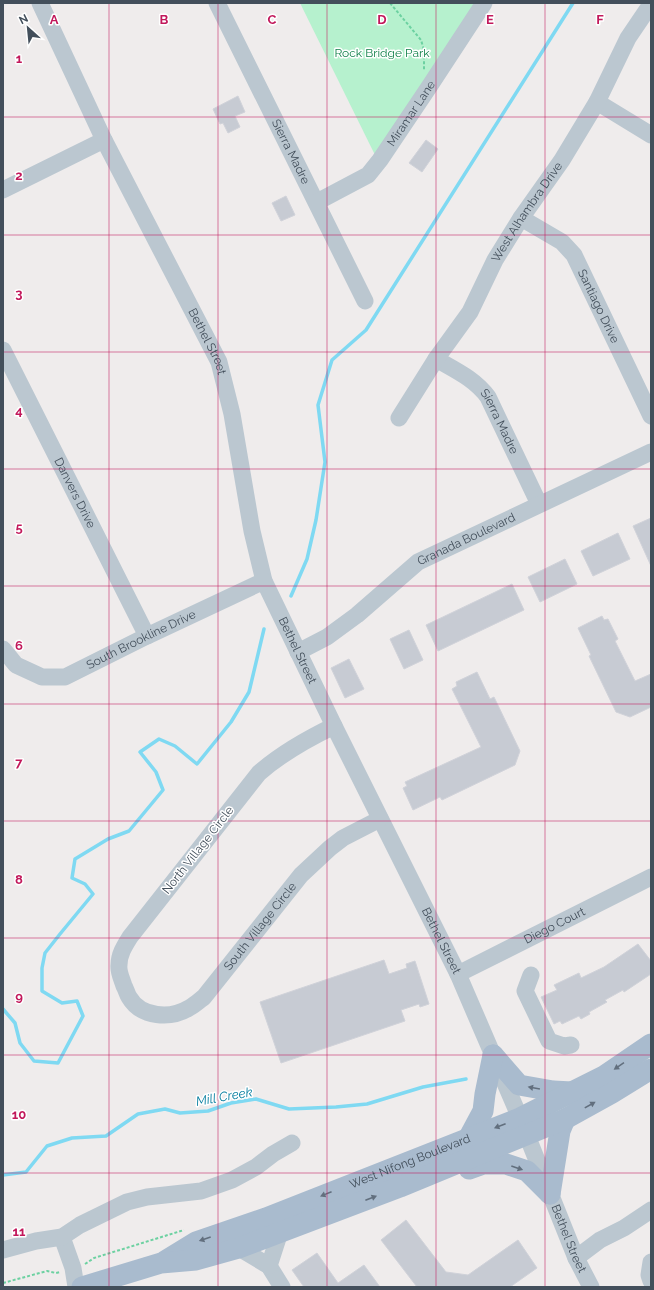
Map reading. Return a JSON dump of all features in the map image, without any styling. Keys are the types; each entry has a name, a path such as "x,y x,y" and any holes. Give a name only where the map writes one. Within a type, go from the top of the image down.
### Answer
{"main road":[{"name":"West Nifong Boulevard","path":"82,1287 161,1263 196,1260 239,1248 400,1187 523,1127 573,1092 604,1076 651,1044"},
{"path":"493,1055 518,1085 553,1091 573,1092"},
{"path":"468,1139 483,1111 493,1055"},
{"name":"West Nifong Boulevard","path":"161,1263 196,1242 266,1218 468,1139 523,1127 565,1120 651,1069"},
{"path":"550,1194 560,1131 565,1120"},
{"path":"400,1187 417,1190 483,1164 506,1164 527,1171 550,1194"}],"street":[{"name":"Bethel Street","path":"40,3 104,140 219,362 232,414 252,531 264,581 334,726 458,974 523,1127 576,1258 591,1287"},
{"name":"Sierra Madre","path":"216,3 317,202 365,301"},
{"name":"Miramar Lane","path":"317,202 368,175 430,87 484,3"},
{"name":"West Alhambra Drive","path":"399,418 436,359 470,312 495,260 521,218 562,160 597,102 628,38 651,4"},
{"path":"597,102 651,135"},
{"path":"3,190 104,140"},
{"name":"Santiago Drive","path":"521,218 562,242 574,255 651,416"},
{"name":"Danvers Drive","path":"3,350 147,636"},
{"name":"Sierra Madre","path":"436,359 470,379 488,397 539,504"},
{"name":"Granada Boulevard","path":"298,652 327,637 356,615 418,562 651,452"},
{"name":"South Brookline Drive","path":"3,649 16,665 42,677 65,677 147,636 264,581"},
{"name":"North Village Circle","path":"137,1007 129,998 121,976 119,965 122,952 130,936 260,773 288,750 334,726"},
{"name":"South Village Circle","path":"137,1007 153,1014 163,1015 178,1014 190,1008 204,997 301,875 343,838 380,819"},
{"name":"Diego Court","path":"458,974 651,877"},
{"path":"531,975 525,991 549,1041 564,1046 571,1045"},
{"path":"3,1250 36,1241 62,1237 80,1225 127,1202 160,1195 186,1194 201,1191 232,1180 256,1167 273,1154 292,1143"},
{"path":"576,1258 600,1240 624,1228 651,1210"},
{"path":"269,1266 280,1232"},
{"path":"62,1237 73,1268 76,1287"},
{"path":"239,1248 269,1266 282,1287"},
{"path":"651,1262 649,1274 651,1281"}],"path":[{"path":"390,3 421,40 424,50 424,73 430,87"},
{"path":"3,1283 47,1271 56,1273 87,1264 94,1258 188,1228"}],"green space":[{"name":"Rock Bridge Park","path":"300,3 476,3 375,155"}],"building":[{"path":"238,96 245,112 235,116 240,127 228,133 223,123 220,124 213,109"},
{"path":"426,140 438,149 422,172 409,163"},
{"path":"286,196 295,215 281,221 272,203"},
{"path":"651,518 651,566 633,526"},
{"path":"618,533 630,559 593,576 581,551"},
{"path":"565,559 577,584 540,602 528,577"},
{"path":"512,584 524,610 438,651 426,625"},
{"path":"602,616 604,620 608,619 618,639 615,641 635,681 651,674 651,707 630,717 616,712 589,656 591,655 578,628"},
{"path":"409,630 423,660 404,669 390,639"},
{"path":"349,659 364,689 345,698 331,668"},
{"path":"477,672 490,699 494,697 520,751 515,765 442,800 440,797 413,810 403,788 407,786 405,782 481,747 452,689 457,686 456,682"},
{"path":"638,944 651,961 651,974 624,992 623,990 605,1000 607,1002 589,1012 590,1014 581,1019 579,1016 562,1024 560,1021 554,1024 541,997 557,990 554,985 579,973 581,978 604,967"},
{"path":"384,960 389,974 407,968 406,964 415,961 429,1004 420,1007 419,1004 401,1010 405,1021 281,1063 260,1002"},
{"path":"406,1220 446,1272 468,1275 518,1240 537,1268 510,1287 417,1287 381,1240"},
{"path":"317,1253 338,1283 364,1265 380,1287 304,1287 292,1270"}],"waterway":[{"path":"291,596 307,559 316,520 325,462 318,405 332,360 366,330 573,3"},
{"path":"3,1009 15,1023 20,1043 34,1061 58,1063 83,1016 77,1001 62,1003 42,991 42,968 45,953 93,894 85,884 72,878 75,859 108,839 129,831 163,790 156,772 140,752 159,739 175,746 197,764 231,722 249,692 264,629"},
{"name":"Mill Creek","path":"3,1175 26,1172 47,1146 72,1138 106,1136 138,1114 165,1109 180,1113 208,1111 231,1103 256,1099 289,1109 367,1104 423,1087 466,1079"}]}
